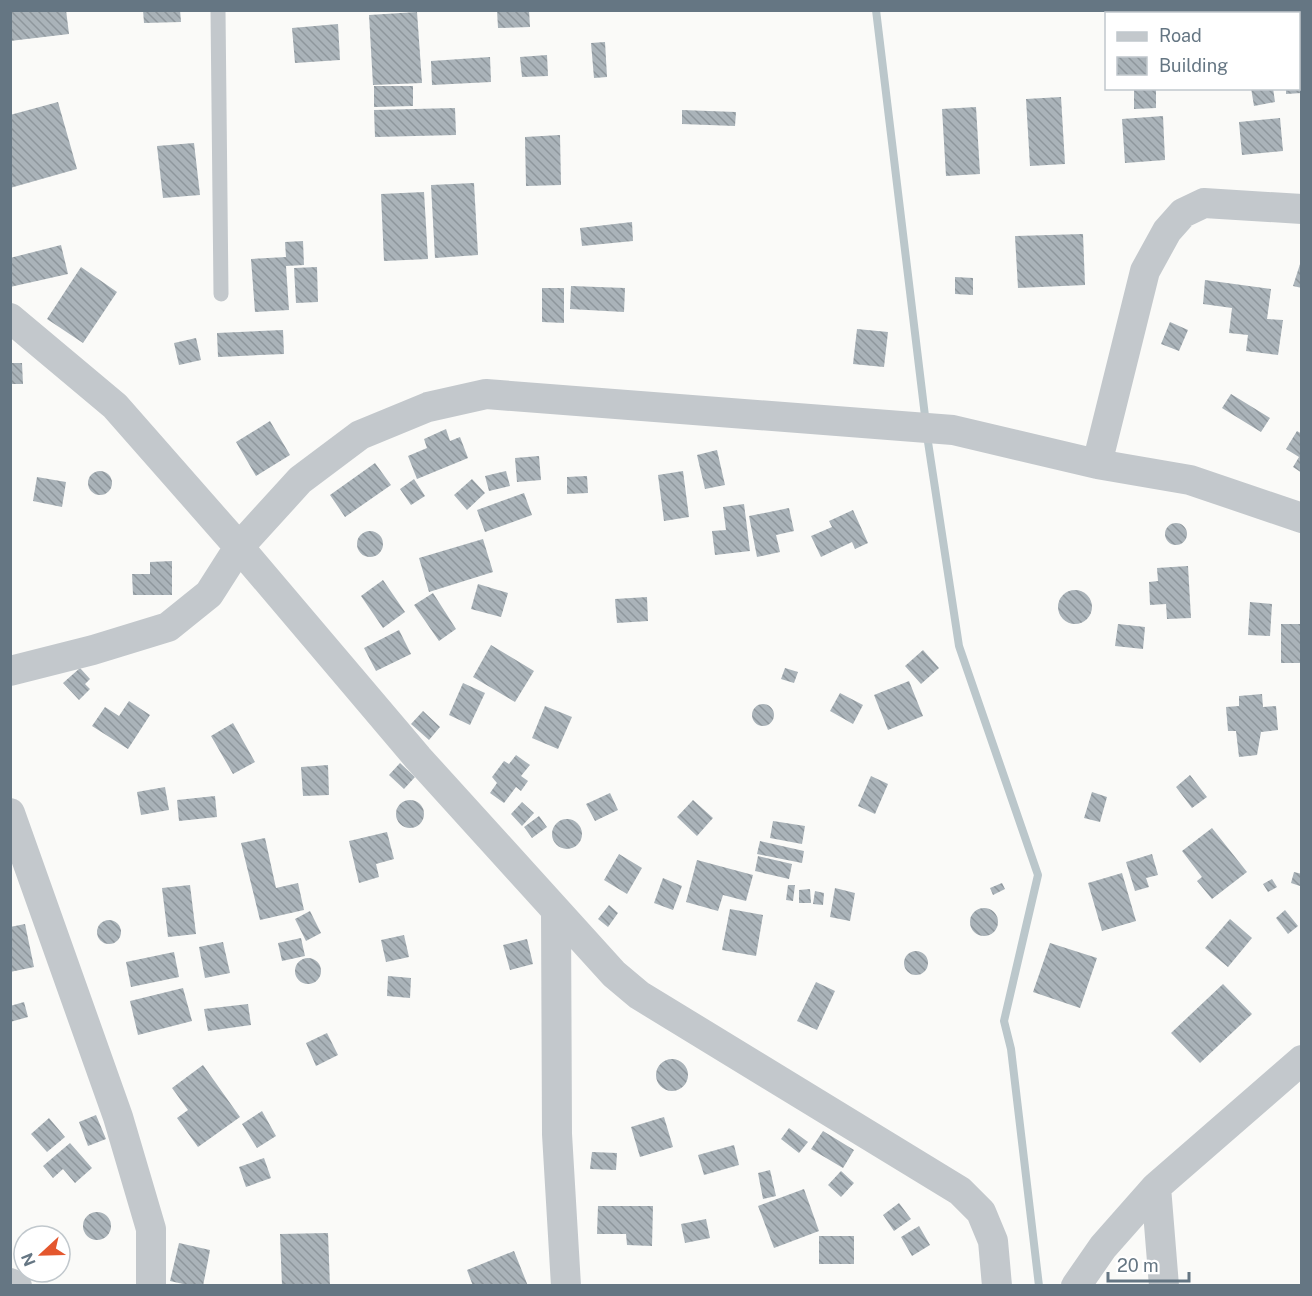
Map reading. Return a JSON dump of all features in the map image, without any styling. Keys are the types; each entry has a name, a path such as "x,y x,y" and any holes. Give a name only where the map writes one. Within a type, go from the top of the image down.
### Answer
{"street":[{"path":"1097,464 1145,271 1167,231 1183,213 1204,203 1302,209"},
{"path":"10,318 115,406 239,547 418,758 614,974 639,995 960,1191 981,1212 993,1241 997,1286"},
{"path":"13,679 93,650 168,627 209,594 239,547 300,480 360,435 428,407 486,394 953,430 1097,464 1190,480 1302,518"},
{"path":"10,813 128,1150 151,1229 151,1286"},
{"path":"556,910 557,1134 566,1286"},
{"path":"1076,1286 1103,1247 1156,1188 1302,1060"},
{"path":"1156,1188 1164,1286"},
{"path":"10,1283 16,1286"}],"lane":[{"path":"218,10 221,294"}],"building":[{"path":"10,10 66,10 69,34 10,41"},
{"path":"143,10 180,10 181,22 144,23"},
{"path":"497,10 529,10 530,27 498,28"},
{"path":"417,12 422,83 373,85 369,15"},
{"path":"338,24 340,60 295,63 292,28"},
{"path":"605,42 607,77 594,78 591,43"},
{"path":"547,55 548,76 522,77 520,57"},
{"path":"490,57 491,82 432,85 431,61"},
{"path":"1300,66 1302,93 1286,94 1286,90 1300,90"},
{"path":"374,86 413,86 413,106 374,107"},
{"path":"1134,90 1156,90 1156,108 1134,109"},
{"path":"1251,90 1273,90 1275,102 1254,106"},
{"path":"1061,97 1065,164 1030,166 1026,99"},
{"path":"58,102 77,169 10,188 10,115"},
{"path":"976,107 980,174 946,176 942,109"},
{"path":"455,108 456,135 375,137 374,110"},
{"path":"682,110 736,112 735,126 682,124"},
{"path":"1163,116 1165,160 1125,163 1122,119"},
{"path":"1280,118 1283,151 1242,155 1239,122"},
{"path":"560,135 561,185 526,186 525,137"},
{"path":"194,143 200,195 163,198 157,146"},
{"path":"474,183 478,255 435,258 431,185"},
{"path":"424,192 428,259 384,261 381,194"},
{"path":"632,222 633,241 582,246 580,228"},
{"path":"1083,234 1085,285 1018,288 1015,236"},
{"path":"303,241 304,265 286,266 289,310 255,312 251,259 286,257 285,242"},
{"path":"61,245 68,274 10,287 10,258"},
{"path":"1302,261 1302,288 1293,286"},
{"path":"81,267 117,292 83,343 47,319"},
{"path":"317,267 318,302 296,303 294,268"},
{"path":"955,277 973,278 973,295 955,294"},
{"path":"1205,280 1271,289 1267,319 1283,320 1278,355 1246,351 1248,335 1229,333 1232,308 1203,304"},
{"path":"571,286 625,288 624,312 570,309"},
{"path":"542,288 564,288 564,323 542,322"},
{"path":"1170,322 1188,330 1179,351 1161,344"},
{"path":"857,329 888,332 884,367 853,364"},
{"path":"283,330 284,354 218,357 217,333"},
{"path":"196,338 201,360 179,365 174,343"},
{"path":"10,363 22,363 23,384 10,384"},
{"path":"1231,394 1270,418 1261,432 1222,408"},
{"path":"270,421 290,455 256,476 236,442"},
{"path":"446,429 450,441 460,437 468,458 417,479 408,456 427,448 424,439"},
{"path":"1297,431 1302,434 1302,473 1293,467 1299,457 1286,449"},
{"path":"717,450 725,485 705,489 697,455"},
{"path":"539,456 541,480 517,482 515,458"},
{"path":"375,463 391,485 345,517 330,495"},
{"path":"100,471 108,475 112,483 108,491 100,495 92,491 88,483 92,475"},
{"path":"506,471 510,486 489,491 485,476"},
{"path":"683,471 689,517 664,521 658,475"},
{"path":"587,476 588,493 567,494 567,477"},
{"path":"37,477 66,482 62,507 33,501"},
{"path":"414,479 425,496 411,505 400,489"},
{"path":"472,479 485,493 467,510 454,495"},
{"path":"524,493 532,515 485,532 477,510"},
{"path":"744,504 750,551 715,555 712,531 726,530 723,507"},
{"path":"789,508 794,531 776,535 780,552 757,557 749,516"},
{"path":"853,510 868,543 855,549 852,542 821,557 811,536 832,527 829,521"},
{"path":"1176,523 1184,526 1187,534 1184,542 1176,545 1168,542 1165,534 1168,526"},
{"path":"370,531 379,535 383,544 379,553 370,557 361,553 357,544 361,535"},
{"path":"483,539 493,572 429,592 419,558"},
{"path":"172,561 172,595 133,595 132,574 150,574 150,562"},
{"path":"1188,566 1191,618 1167,619 1166,604 1150,605 1149,582 1158,581 1157,568"},
{"path":"383,580 405,612 383,628 361,596"},
{"path":"478,584 508,593 501,617 471,609"},
{"path":"1075,590 1087,595 1092,607 1087,619 1075,624 1063,619 1058,607 1063,595"},
{"path":"433,593 456,629 439,641 414,605"},
{"path":"647,597 648,621 617,623 615,599"},
{"path":"1250,602 1272,604 1270,636 1248,635"},
{"path":"1118,624 1145,627 1143,649 1115,646"},
{"path":"1281,624 1302,624 1302,663 1281,663"},
{"path":"399,630 411,654 376,671 364,648"},
{"path":"491,645 534,671 515,702 473,677"},
{"path":"923,650 939,668 921,684 905,666"},
{"path":"80,668 90,679 85,684 90,689 79,700 63,683"},
{"path":"785,668 798,672 794,683 781,679"},
{"path":"909,681 923,716 888,730 874,695"},
{"path":"463,683 485,693 470,725 449,715"},
{"path":"840,693 863,705 853,724 830,711"},
{"path":"1262,694 1263,707 1276,706 1278,730 1261,732 1257,755 1239,757 1236,731 1228,731 1226,707 1239,706 1239,696"},
{"path":"129,701 150,715 128,749 92,726 105,707 119,716"},
{"path":"763,704 771,707 774,715 771,723 763,726 755,723 752,715 755,707"},
{"path":"545,706 572,717 558,749 532,738"},
{"path":"423,711 440,727 429,740 411,724"},
{"path":"233,723 255,762 233,774 211,736"},
{"path":"516,755 530,765 521,776 528,781 521,791 516,787 504,803 490,793 497,783 492,777 504,761 509,764"},
{"path":"400,763 415,777 404,789 389,775"},
{"path":"328,765 329,795 303,796 301,767"},
{"path":"1190,775 1207,797 1192,808 1176,787"},
{"path":"871,776 888,784 875,814 858,806"},
{"path":"165,787 169,810 141,815 137,792"},
{"path":"1092,792 1107,797 1100,822 1084,818"},
{"path":"610,793 618,810 595,821 586,804"},
{"path":"215,796 217,817 179,821 177,800"},
{"path":"410,800 420,804 424,814 420,824 410,828 400,824 396,814 400,804"},
{"path":"693,800 713,818 697,836 677,817"},
{"path":"522,802 534,813 522,826 511,814"},
{"path":"539,816 547,827 532,838 524,827"},
{"path":"567,819 578,823 582,834 578,845 567,849 556,845 552,834 556,823"},
{"path":"773,821 805,826 802,844 770,838"},
{"path":"1212,828 1247,872 1212,899 1197,881 1202,877 1182,851"},
{"path":"387,832 394,859 376,864 379,877 359,883 349,841"},
{"path":"265,838 276,888 298,883 304,910 260,920 241,843"},
{"path":"760,841 804,851 802,863 757,854"},
{"path":"619,854 642,868 627,894 604,880"},
{"path":"1152,854 1158,875 1146,878 1149,887 1135,891 1126,862"},
{"path":"758,856 792,864 789,879 755,871"},
{"path":"697,860 753,875 746,901 723,895 718,911 686,902"},
{"path":"1294,872 1302,874 1300,886 1291,883"},
{"path":"1122,873 1136,921 1102,931 1088,883"},
{"path":"663,878 682,886 673,910 654,903"},
{"path":"1272,879 1277,887 1268,892 1263,884"},
{"path":"1002,883 1005,889 993,895 990,888"},
{"path":"190,885 196,934 168,937 162,888"},
{"path":"788,885 795,885 793,901 786,900"},
{"path":"835,888 855,893 850,921 830,917"},
{"path":"810,889 811,903 799,903 799,890"},
{"path":"815,891 824,893 823,905 813,904"},
{"path":"609,905 618,913 608,927 598,919"},
{"path":"984,908 994,912 998,922 994,932 984,936 974,932 970,922 974,912"},
{"path":"730,909 763,915 756,956 722,950"},
{"path":"1285,910 1298,926 1288,934 1276,918"},
{"path":"310,911 321,933 306,941 295,919"},
{"path":"1230,919 1252,938 1228,967 1205,948"},
{"path":"109,920 118,923 121,932 118,941 109,944 100,941 97,932 100,923"},
{"path":"25,924 34,967 10,972 10,927"},
{"path":"404,935 409,957 386,962 381,940"},
{"path":"301,938 305,956 282,961 278,943"},
{"path":"527,939 533,964 510,970 503,945"},
{"path":"223,942 230,973 205,978 199,947"},
{"path":"1050,943 1097,958 1080,1008 1033,992"},
{"path":"916,951 925,954 928,963 925,972 916,975 907,972 904,963 907,954"},
{"path":"174,952 179,977 131,987 126,962"},
{"path":"308,958 317,962 321,971 317,980 308,984 299,980 295,971 299,962"},
{"path":"388,976 411,978 410,998 387,996"},
{"path":"816,982 835,991 817,1030 797,1021"},
{"path":"1223,984 1252,1014 1200,1063 1171,1033"},
{"path":"183,988 192,1021 138,1035 130,1001"},
{"path":"24,1002 28,1017 10,1022 10,1006"},
{"path":"248,1004 251,1025 208,1031 204,1009"},
{"path":"327,1033 338,1055 316,1066 306,1043"},
{"path":"672,1059 683,1064 688,1075 683,1086 672,1091 661,1086 656,1075 661,1064"},
{"path":"203,1065 240,1117 198,1147 177,1118 188,1110 172,1088"},
{"path":"262,1111 276,1136 257,1148 242,1124"},
{"path":"96,1115 106,1139 88,1146 79,1122"},
{"path":"664,1117 673,1147 640,1157 631,1127"},
{"path":"49,1118 65,1137 47,1152 31,1134"},
{"path":"789,1128 808,1142 799,1153 781,1139"},
{"path":"823,1131 854,1150 843,1168 811,1149"},
{"path":"70,1143 92,1168 75,1183 63,1169 53,1178 43,1166"},
{"path":"734,1145 739,1165 704,1175 698,1155"},
{"path":"592,1152 617,1153 616,1170 590,1169"},
{"path":"264,1158 271,1178 246,1187 239,1167"},
{"path":"770,1170 776,1196 763,1199 758,1173"},
{"path":"841,1171 854,1183 841,1197 828,1185"},
{"path":"804,1189 819,1231 774,1248 758,1206"},
{"path":"899,1203 911,1219 894,1231 883,1215"},
{"path":"598,1206 653,1206 652,1246 627,1245 626,1234 597,1234"},
{"path":"97,1212 107,1216 111,1226 107,1236 97,1240 87,1236 83,1226 87,1216"},
{"path":"706,1219 710,1238 685,1243 681,1224"},
{"path":"919,1226 930,1245 912,1256 901,1237"},
{"path":"328,1233 330,1286 282,1286 280,1234"},
{"path":"819,1236 854,1236 854,1264 819,1264"},
{"path":"179,1243 210,1250 203,1286 170,1281"},
{"path":"514,1251 528,1286 473,1286 467,1270"}],"waterway":[{"path":"876,10 925,416"},
{"path":"928,442 959,646 1038,875 1004,1021 1011,1049 1039,1286"}]}
